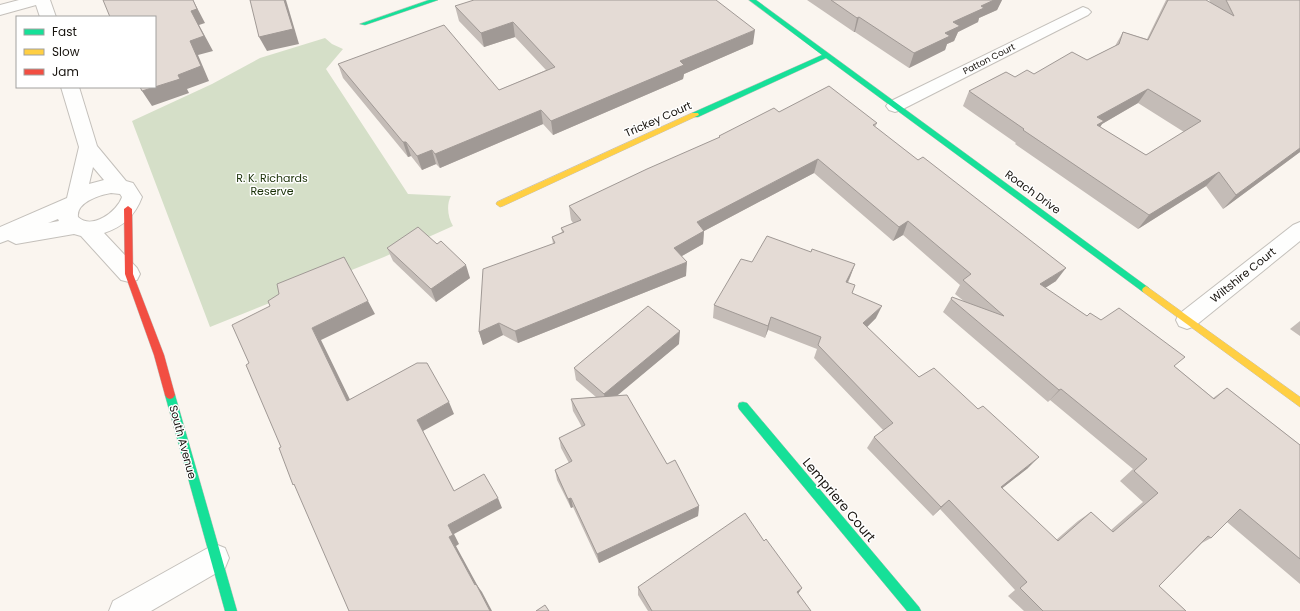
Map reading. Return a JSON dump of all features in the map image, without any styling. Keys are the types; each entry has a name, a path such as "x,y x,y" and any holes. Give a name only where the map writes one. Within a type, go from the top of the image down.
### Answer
{"street":[{"path":"0,10 36,0"},
{"path":"42,0 48,16"},
{"path":"363,24 434,0"},
{"name":"Roach Drive","path":"752,0 1300,403"},
{"name":"Patton Court","path":"895,106 1083,12"},
{"name":"Trickey Court","path":"500,204 827,55"},
{"path":"70,88 88,147 107,173 119,186"},
{"path":"81,227 71,223 68,218 68,212 74,202 88,147"},
{"path":"0,235 74,202 92,190 119,186 126,188 132,197 128,209 114,221 95,228 81,227 0,238"},
{"name":"South Avenue","path":"128,209 128,274"},
{"name":"South Avenue","path":"81,227 107,249 128,274 159,355 215,558 232,611"},
{"name":"Wiltshire Court","path":"1187,320 1300,230"},
{"name":"Lempriere Court","path":"743,406 916,611"},
{"path":"123,611 215,558"}],"green space":[{"name":"R. K. Richards Reserve","path":"325,38 332,44 343,49 326,69 408,194 451,196 448,203 448,211 453,226 384,257 210,327 132,121 212,84 260,58"}],"building":[{"path":"103,0 193,0 197,9 191,11 204,36 190,41 201,66 178,75 180,79 156,87 156,16 110,16"},
{"path":"250,0 284,0 293,29 259,37"},
{"path":"474,0 716,0 755,30 680,61 684,65 551,121 541,110 435,154 432,150 417,156 406,142 403,142 338,64 444,25 499,90 555,67 513,22 481,33 455,6"},
{"path":"831,0 994,0 981,6 984,8 953,22 960,26 945,33 950,36 914,53"},
{"path":"1168,0 1206,0 1234,16 1226,0 1300,0 1300,148 1236,195 1219,172 1149,215 1023,130 1024,129 969,91 1006,72 1015,77 1027,70 1034,74 1072,52 1087,60 1119,44 1123,32 1148,40","holes":["1148,89 1201,121 1146,155 1097,125 1104,121 1097,117"]},
{"path":"829,86 877,123 873,125 918,160 923,157 1066,268 1040,284 1087,316 1090,313 1101,320 1119,308 1185,357 1174,366 1214,399 1227,388 1300,445 1300,559 1240,509 1211,538 1208,536 1159,586 1186,611 1043,611 1020,588 1027,582 949,500 941,507 874,437 893,423 818,345 821,337 771,317 768,326 714,305 741,259 752,262 767,236 811,252 812,249 855,264 846,282 855,285 852,293 882,306 863,323 919,377 934,368 978,409 983,406 1039,457 1001,487 1058,541 1091,512 1113,532 1158,493 1134,471 1147,459 1061,389 1059,390 951,299 952,297 1004,316 963,280 971,274 908,221 899,227 818,159 697,222 704,231 674,248 687,262 515,331 499,323 479,332 483,269 555,243 552,237 564,232 561,228 581,220 569,206 647,169 720,137 719,136 774,108 779,112"},
{"path":"140,88 152,88 142,91"},
{"path":"418,227 437,244 441,241 466,265 431,289 387,248"},
{"path":"344,257 368,301 312,328 347,401 417,363 427,363 449,402 417,420 454,491 484,474 498,498 448,525 453,535 449,537 490,611 349,611 294,484 293,485 279,448 281,447 246,365 249,363 232,325 270,306 268,301 279,294 277,284"},
{"path":"648,306 680,331 604,394 574,368"},
{"path":"627,395 667,464 675,460 699,506 597,554 571,498 568,499 555,470 572,461 559,438 585,425 571,399"},
{"path":"745,513 764,541 766,539 802,588 797,592 811,611 652,611 638,587"},
{"path":"545,605 549,611 536,611"}],"traffic: fast":[{"path":"363,24 435,0"},
{"path":"752,0 1146,290"},
{"path":"695,115 827,55"},
{"path":"170,395 231,611"},
{"path":"743,406 915,611"}],"traffic: slow":[{"path":"500,204 695,115"},
{"path":"1146,290 1300,403"}],"traffic: jam":[{"path":"128,209 129,274 159,355 170,395"}]}
